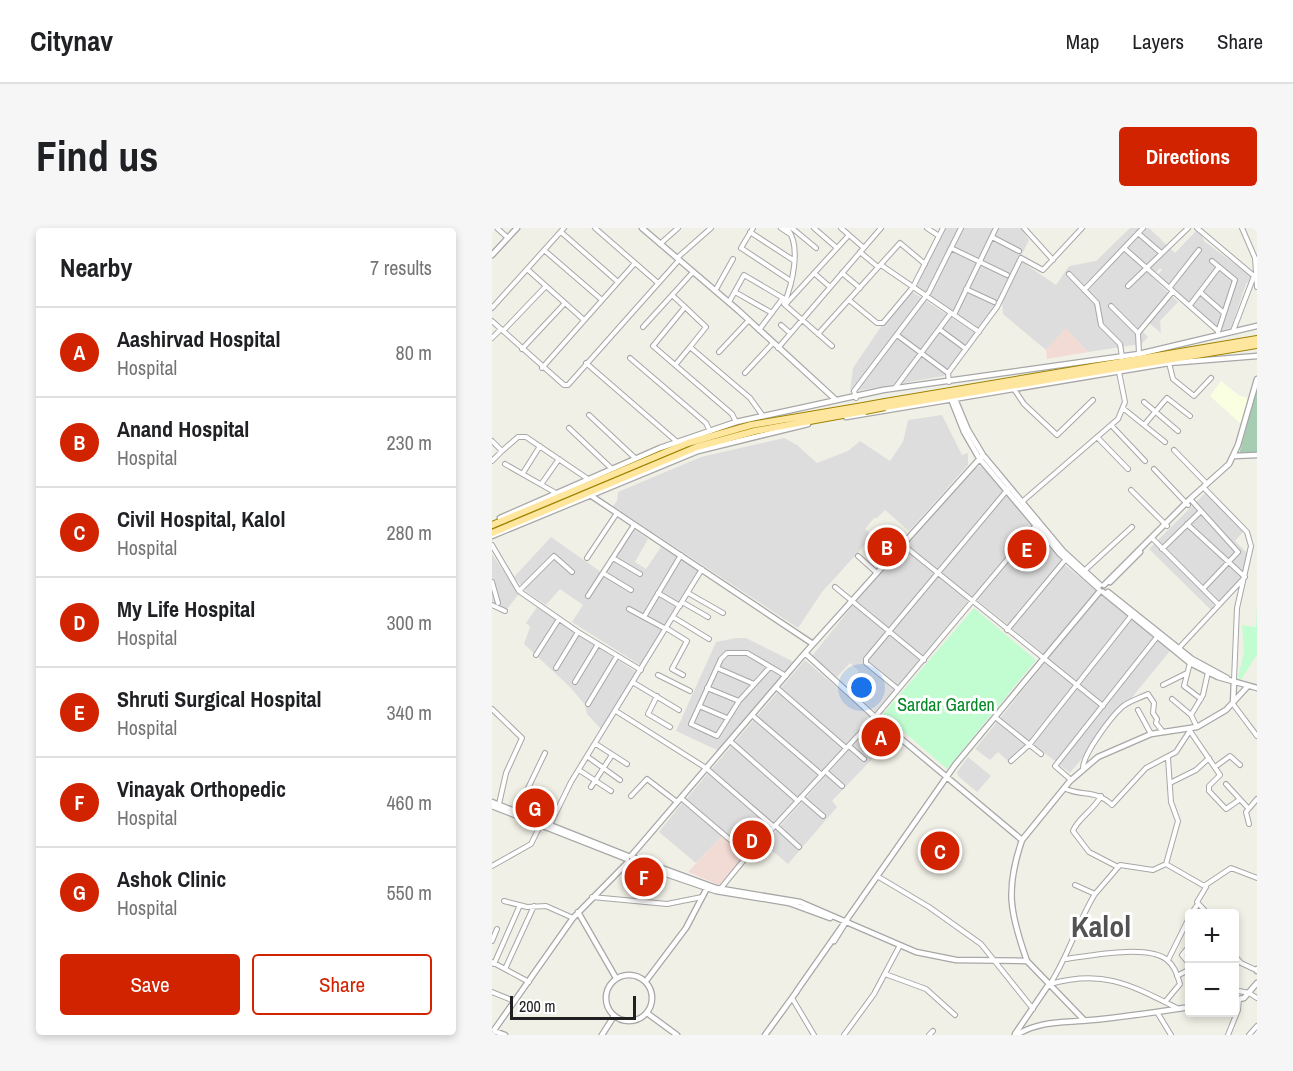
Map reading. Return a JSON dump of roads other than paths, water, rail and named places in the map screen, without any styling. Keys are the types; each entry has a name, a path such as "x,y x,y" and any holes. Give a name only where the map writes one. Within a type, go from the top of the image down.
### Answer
{"main road":[{"path":"885,405 1257,339"},
{"path":"492,524 688,443 751,425 1257,345"},
{"path":"492,535 697,447 755,431 864,408"}],"street":[{"path":"497,228 508,238"},
{"path":"492,255 494,249 517,228"},
{"path":"595,228 658,284"},
{"path":"642,228 729,302 836,400"},
{"path":"660,244 678,228"},
{"path":"492,321 542,368 566,386 678,259 711,228"},
{"path":"781,228 790,235"},
{"path":"785,305 793,260 789,228"},
{"path":"789,228 816,248"},
{"path":"814,228 837,248"},
{"path":"841,228 864,248"},
{"path":"778,348 881,228"},
{"path":"927,228 939,236"},
{"path":"849,300 880,324 913,288 943,228"},
{"path":"856,398 854,391 926,297 961,228"},
{"path":"895,389 920,352 953,314 996,228"},
{"path":"1024,228 1053,260"},
{"path":"949,382 948,373 997,307 1021,258 1043,270 1082,228"},
{"path":"1084,290 1143,228"},
{"path":"1128,286 1160,252 1188,228"},
{"path":"1242,228 1254,258 1257,287"},
{"path":"1201,229 1254,276 1233,332"},
{"path":"492,308 563,230 618,282"},
{"path":"791,281 742,249 741,246 752,230 793,260"},
{"path":"1138,233 1160,252"},
{"path":"785,305 849,235"},
{"path":"992,237 1020,251"},
{"path":"818,334 900,243 925,264"},
{"path":"951,248 1007,275"},
{"path":"1125,248 1190,305 1217,333"},
{"path":"544,250 602,300"},
{"path":"1139,354 1138,333 1199,250"},
{"path":"860,252 979,332"},
{"path":"715,291 734,259"},
{"path":"1212,261 1235,280 1217,333"},
{"path":"542,368 635,263"},
{"path":"1190,305 1219,267"},
{"path":"527,269 584,320"},
{"path":"643,327 693,272"},
{"path":"814,273 830,287"},
{"path":"842,273 860,288"},
{"path":"1069,274 1096,303 1101,325 1120,344 1122,357"},
{"path":"729,302 744,275 783,298 759,330"},
{"path":"492,338 546,286"},
{"path":"966,289 994,302"},
{"path":"735,292 772,313"},
{"path":"1200,292 1224,313"},
{"path":"672,295 706,327 676,364"},
{"path":"522,349 565,303"},
{"path":"785,305 832,346"},
{"path":"1111,306 1138,333"},
{"path":"686,307 652,345 732,414 736,422"},
{"path":"719,352 749,320"},
{"path":"781,325 790,333"},
{"path":"492,524 635,458 676,441 736,422 895,389 1139,354 1217,333 1257,326"},
{"path":"939,329 966,349"},
{"path":"897,334 948,373"},
{"path":"745,373 773,343"},
{"path":"690,347 750,398 763,416"},
{"path":"492,535 698,452 756,435 876,412 1169,363 1257,356"},
{"path":"630,358 706,423 710,431"},
{"path":"586,363 676,441"},
{"path":"1169,363 1173,379 1194,396 1211,378"},
{"path":"1023,501 1111,425 1124,408 1125,402 1119,372"},
{"path":"765,1035 947,777 995,717 1102,588 1229,464 1234,456 1257,379"},
{"path":"1014,389 1024,404 1057,435 1093,400"},
{"path":"873,393 876,412"},
{"path":"1144,425 1167,398 1190,416"},
{"path":"953,399 981,456 1067,558 1190,663 1248,687 1257,688"},
{"path":"1143,402 1178,431"},
{"path":"1124,408 1165,442"},
{"path":"589,415 635,458"},
{"path":"1111,425 1146,461"},
{"path":"569,428 612,469"},
{"path":"492,460 523,435 589,480"},
{"path":"1097,437 1128,469"},
{"path":"492,441 502,451"},
{"path":"523,473 540,446"},
{"path":"1174,450 1208,484 1247,532 1252,550 1237,608 1233,704 1257,736"},
{"path":"1234,456 1257,455"},
{"path":"506,1035 493,1032 573,918 630,859 805,653 981,456"},
{"path":"542,483 559,459"},
{"path":"505,464 542,483 557,494"},
{"path":"1154,469 1189,503 1201,510 1238,549 1229,563 1203,589"},
{"path":"1009,488 1023,501 1038,523"},
{"path":"898,689 865,661 1009,488"},
{"path":"1131,490 1166,525"},
{"path":"590,495 813,644"},
{"path":"1162,549 1201,510"},
{"path":"587,558 616,513"},
{"path":"721,888 748,855 875,717 1038,523"},
{"path":"1187,524 1245,578"},
{"path":"588,596 634,525"},
{"path":"1102,588 1166,525"},
{"path":"1084,571 1132,527"},
{"path":"1153,539 1219,605"},
{"path":"902,544 1103,706"},
{"path":"492,545 519,591 559,620 641,670"},
{"path":"644,617 681,555"},
{"path":"519,591 554,556 572,572"},
{"path":"858,556 877,573"},
{"path":"613,558 640,574"},
{"path":"1067,558 1157,637 1176,651 1227,678"},
{"path":"1007,630 1067,558"},
{"path":"550,825 579,770 702,569"},
{"path":"603,573 631,590"},
{"path":"1176,651 1245,578"},
{"path":"492,582 498,603"},
{"path":"835,587 924,660"},
{"path":"688,593 723,613"},
{"path":"658,594 708,616"},
{"path":"492,605 505,610"},
{"path":"628,609 687,641 667,680"},
{"path":"1011,760 1030,744 1131,616"},
{"path":"673,617 709,639"},
{"path":"536,655 559,620"},
{"path":"556,668 578,632"},
{"path":"1071,780 1055,766 1157,637"},
{"path":"575,682 598,644"},
{"path":"770,667 739,701 720,733 713,736 691,724 717,668 727,653 735,651 747,653 786,676"},
{"path":"805,653 875,717 1022,840"},
{"path":"588,704 617,656"},
{"path":"1190,663 1184,688 1201,699"},
{"path":"717,668 754,684"},
{"path":"672,669 683,675"},
{"path":"1163,685 1187,672"},
{"path":"1208,672 1201,699 1191,715 1193,729 1220,777 1209,786 1209,791 1226,809 1239,800"},
{"path":"658,675 690,691"},
{"path":"634,683 679,710"},
{"path":"1064,788 1101,796 1112,805 1146,768 1176,752 1193,729 1233,704 1248,687"},
{"path":"707,688 739,701"},
{"path":"777,688 864,759"},
{"path":"1083,768 1086,755 1118,712 1148,694 1154,703 1156,723 1163,732"},
{"path":"657,696 648,714 669,727"},
{"path":"1172,699 1191,715"},
{"path":"699,706 727,718"},
{"path":"492,708 522,738 506,773 498,804"},
{"path":"1138,710 1150,734"},
{"path":"616,711 706,768 799,847"},
{"path":"752,715 842,786"},
{"path":"995,717 1041,754"},
{"path":"1084,1020 1027,961 1010,905 1022,840 1071,780 1083,768 1107,752 1150,734 1193,729"},
{"path":"730,741 823,816"},
{"path":"597,744 627,764"},
{"path":"517,811 545,753"},
{"path":"591,787 612,755"},
{"path":"1215,767 1230,756 1240,765"},
{"path":"588,757 620,780"},
{"path":"1015,1035 1066,959 1080,919 1095,894 1118,867 1120,865 1153,870 1166,864 1178,820 1171,802 1168,758"},
{"path":"1170,783 1196,770 1209,758"},
{"path":"579,770 611,791"},
{"path":"632,796 647,779 679,800 748,855"},
{"path":"1226,784 1248,808"},
{"path":"1101,796 1090,813 1075,824 1073,831 1089,852 1118,867"},
{"path":"1249,824 1246,815 1248,808 1257,799"},
{"path":"492,804 517,811 630,859"},
{"path":"492,804 540,826 707,887 789,903 846,922"},
{"path":"492,866 531,844 540,826"},
{"path":"1166,864 1206,887 1194,909"},
{"path":"1203,886 1232,868 1257,878"},
{"path":"877,876 949,920 981,944 1033,1009"},
{"path":"1075,885 1095,894"},
{"path":"707,887 790,900 846,922 899,947 956,960 1027,961"},
{"path":"646,981 686,928 707,887"},
{"path":"592,897 667,904 703,897"},
{"path":"504,902 546,906 573,918"},
{"path":"1198,904 1203,909"},
{"path":"520,905 493,963 529,982"},
{"path":"505,969 535,905"},
{"path":"578,912 616,978"},
{"path":"1168,960 1185,925"},
{"path":"492,941 497,929"},
{"path":"844,1035 874,994 899,947"},
{"path":"1066,959 1131,952 1165,958 1180,984 1165,1002"},
{"path":"1239,961 1257,970"},
{"path":"1177,976 1185,970"},
{"path":"631,974 646,981 652,996 647,1013 633,1021 625,1021 614,1016 607,1006 606,999 610,984 616,978 631,974"},
{"path":"885,974 926,989 955,1015"},
{"path":"1050,984 1085,976 1111,979 1180,1009"},
{"path":"1239,999 1249,993 1257,984"},
{"path":"1239,991 1257,998"},
{"path":"492,992 515,1002"},
{"path":"792,999 814,1035"},
{"path":"1015,1035 1028,1028 1062,1020 1084,1020 1185,1008"},
{"path":"1157,1012 1171,1035"},
{"path":"647,1013 676,1035"},
{"path":"602,1035 614,1016"},
{"path":"1228,1035 1236,1017"},
{"path":"1249,1035 1257,1026"}],"place":[{"name":"Anand Hospital","path":"887,547"},
{"name":"Shruti Surgical Hospital","path":"1027,549"},
{"name":"Aashirvad Hospital","path":"881,737"},
{"name":"Ashok Clinic","path":"535,808"},
{"name":"My Life Hospital","path":"752,840"},
{"name":"Civil Hospital, Kalol","path":"940,851"},
{"name":"Vinayak Orthopedic","path":"644,877"}],"district":[{"name":"Kalol","path":"1101,926"}],"park label":[{"name":"Sardar Garden","path":"946,704"}]}
